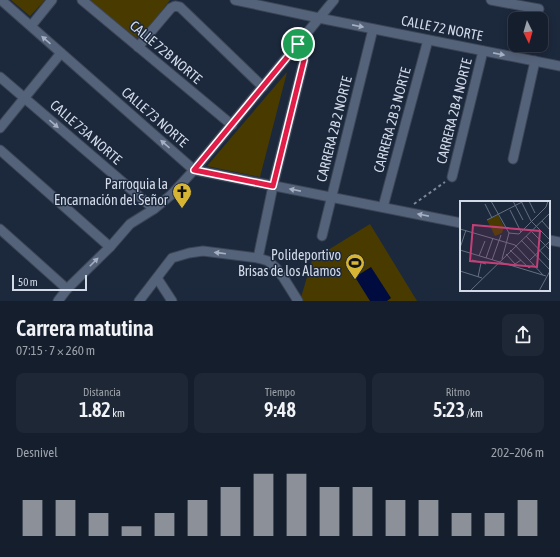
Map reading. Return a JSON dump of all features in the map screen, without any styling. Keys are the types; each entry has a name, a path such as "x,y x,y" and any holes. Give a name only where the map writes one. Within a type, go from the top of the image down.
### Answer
{"street":[{"name":"CALLE 73 NORTE","path":"1,0 194,170 460,223"},
{"path":"31,26 52,0"},
{"name":"CALLE 72B NORTE","path":"82,0 232,125"},
{"name":"CALLE 72 NORTE","path":"235,0 560,66"},
{"path":"58,301 67,289 110,247 130,224 154,209 171,195 194,170 334,0"},
{"path":"491,0 539,9"},
{"path":"138,47 171,8 175,6 180,7 263,87"},
{"name":"CARRERA 2B 2 NORTE","path":"322,236 373,29"},
{"name":"CARRERA 2B 3 NORTE","path":"383,207 428,40"},
{"path":"258,258 273,186 304,60 298,44"},
{"name":"CARRERA 2B 4 NORTE","path":"452,177 483,51"},
{"path":"0,128 61,53"},
{"path":"513,159 535,61"},
{"name":"CALLE 73A NORTE","path":"0,77 154,209"},
{"path":"0,150 110,247"},
{"path":"0,230 67,289"},
{"path":"550,240 560,242"},
{"path":"139,301 172,258 203,251 258,258 268,261 283,277 298,301"},
{"path":"157,278 172,301"}],"path":[{"path":"404,211 452,177"}],"shaded area":[{"path":"11,0 45,0 30,16"},
{"path":"88,0 170,0 139,40"},
{"path":"287,72 260,177 207,166"},
{"name":"Polideportivo Brisas de los Alamos","path":"370,224 417,301 300,301 312,260"},
{"path":"371,267 391,298 387,301 370,301 355,277"}],"place":[{"name":"Parroquia la Encarnación del Señor","path":"182,209"},
{"name":"Polideportivo Brisas de los Alamos","path":"355,280"}],"route":[{"path":"298,44 304,60 273,186 194,170 232,125 298,44"}]}
